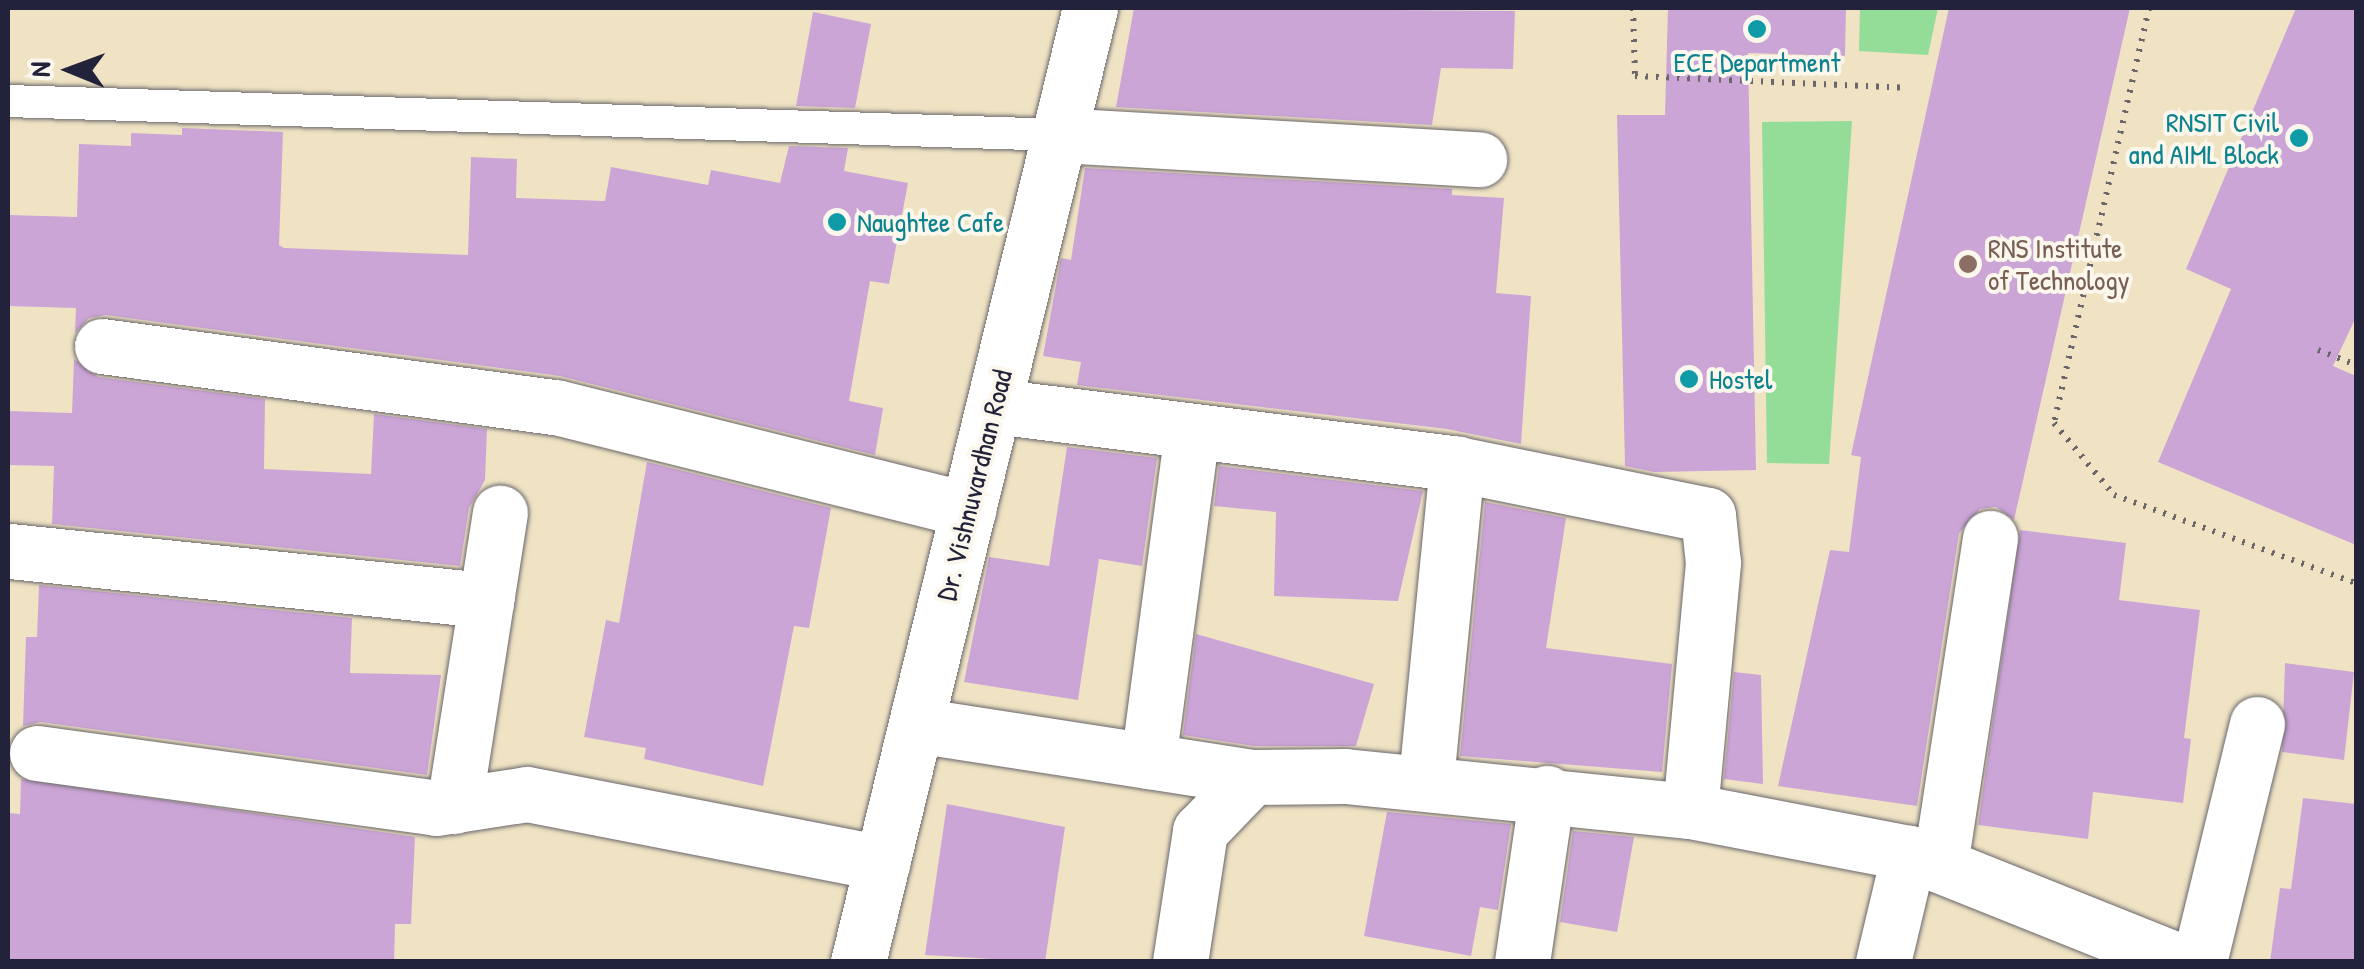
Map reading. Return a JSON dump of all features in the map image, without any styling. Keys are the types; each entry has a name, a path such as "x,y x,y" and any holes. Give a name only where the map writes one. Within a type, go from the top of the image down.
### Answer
{"street":[{"name":"Dr. Vishnuvardhan Road","path":"858,962 1090,8"},
{"path":"1058,135 1479,158"},
{"path":"102,346 556,406 968,510"},
{"path":"994,406 1458,464 1708,515 1713,562 1690,811"},
{"path":"1148,761 1192,431"},
{"path":"1426,780 1458,464"},
{"path":"454,806 500,513"},
{"path":"1883,962 1924,859 1990,538"},
{"path":"10,551 486,600"},
{"path":"2199,962 2258,724"},
{"path":"916,725 1252,777 1426,780 1690,811 1924,859 2181,962"},
{"path":"37,753 454,806 527,794 882,864"},
{"path":"1180,962 1200,831 1252,777"},
{"path":"1522,962 1546,793"}],"lane":[{"path":"8,101 1058,135"}],"path":[{"path":"1633,8 1634,76 1906,88"},
{"path":"2149,8 2054,423 2114,494 2356,582"},
{"path":"2318,350 2356,366"}],"green space":[{"path":"1860,8 1938,8 1928,55 1859,51"},
{"path":"1852,121 1829,464 1767,463 1762,122"}],"building":[{"path":"1134,8 1515,11 1513,69 1441,68 1432,125 1116,107"},
{"name":"Hostel","path":"1668,8 1846,8 1845,56 1748,53 1756,470 1654,472 1625,466 1617,115 1665,115"},
{"path":"1949,8 2130,8 2014,520 1996,507 1980,509 1959,533 1917,806 1778,786 1830,550 1849,552 1861,457 1851,455"},
{"path":"2296,8 2356,8 2356,317 2333,366 2356,376 2356,545 2158,462 2231,289 2186,269"},
{"path":"813,12 871,24 855,108 796,106"},
{"path":"182,128 283,132 279,245 284,248 468,255 471,157 517,159 516,198 605,201 611,167 708,185 711,170 780,183 789,146 848,148 844,171 908,183 889,284 870,281 849,401 883,408 875,455 560,376 106,315 89,318 75,333 76,308 8,306 9,215 77,217 79,144 131,146 131,133 182,135"},
{"path":"1085,168 1452,189 1452,195 1504,198 1496,293 1531,296 1521,444 1447,429 1077,385 1081,362 1043,356 1061,258 1071,260"},
{"path":"74,359 98,377 265,399 264,469 371,474 374,414 487,429 485,480 469,508 460,566 52,524 54,466 8,465 8,411 72,413"},
{"path":"1067,447 1157,458 1142,566 1099,559 1078,700 964,682 989,557 1049,566"},
{"path":"647,462 831,508 809,628 794,626 763,786 644,759 646,748 584,737 606,620 619,623"},
{"path":"1219,466 1423,491 1398,601 1274,596 1276,512 1214,506"},
{"path":"1485,502 1566,518 1546,648 1672,664 1662,772 1460,756"},
{"path":"2020,530 2126,543 2119,600 2200,610 2184,738 2191,739 2183,803 2093,792 2088,839 1978,825"},
{"path":"39,585 352,618 350,673 441,675 427,775 41,722 23,726 26,637 37,637"},
{"path":"1196,634 1374,684 1356,746 1254,746 1183,735"},
{"path":"2285,663 2354,672 2344,760 2282,752"},
{"path":"1734,672 1761,675 1763,784 1724,779"},
{"path":"21,779 415,837 411,924 395,924 394,962 8,962 8,813 20,814"},
{"path":"2303,798 2356,804 2356,962 2270,962 2280,888 2291,889"},
{"path":"947,804 1065,827 1045,962 925,955"},
{"path":"1387,812 1511,824 1498,910 1480,907 1471,956 1364,936"},
{"path":"1573,831 1634,837 1617,932 1560,922"}],"place":[{"name":"ECE Department","path":"1757,29"},
{"name":"RNSIT Civil and AIML Block","path":"2299,138"},
{"name":"Naughtee Cafe","path":"837,222"},
{"name":"RNS Institute of Technology","path":"1968,264"},
{"name":"Hostel","path":"1689,379"}]}
